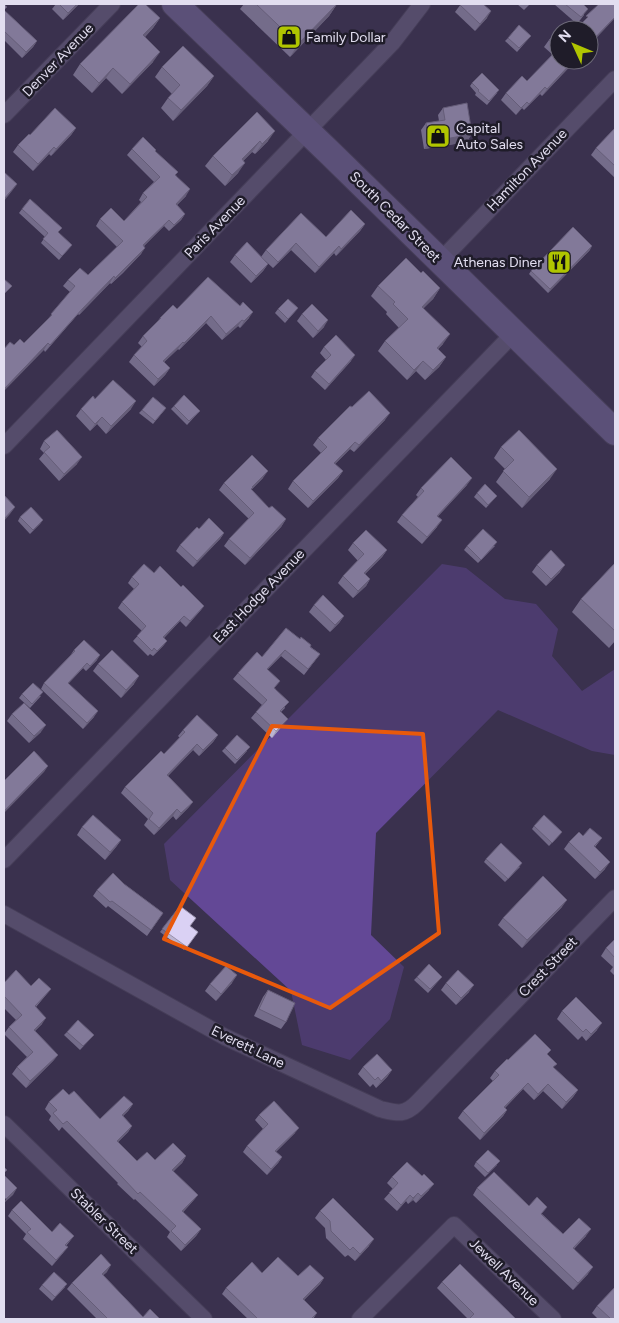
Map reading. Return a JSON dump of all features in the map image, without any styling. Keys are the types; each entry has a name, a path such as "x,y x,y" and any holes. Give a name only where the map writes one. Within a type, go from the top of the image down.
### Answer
{"main road":[{"name":"South Cedar Street","path":"175,4 615,432"}],"street":[{"name":"Denver Avenue","path":"4,115 112,4"},
{"name":"Paris Avenue","path":"4,446 392,43 422,4"},
{"name":"Hamilton Avenue","path":"440,261 615,79"},
{"name":"East Hodge Avenue","path":"4,860 514,333"},
{"name":"Crest Street","path":"482,1037 615,898"},
{"name":"Everett Lane","path":"4,914 224,1037 380,1109 398,1113 411,1109 482,1037"},
{"name":"Stabler Street","path":"4,1124 204,1319"},
{"name":"Jewell Avenue","path":"360,1319 454,1225 553,1319"}],"highlighted area":[{"path":"272,726 423,734 439,933 330,1008 164,939"}],"shaded area":[{"path":"442,564 466,568 505,599 536,604 558,629 552,656 582,691 615,669 615,755 592,751 498,710 376,833 371,935 404,967 390,1019 350,1060 302,1045 291,991 170,880 164,844"}],"building":[{"path":"59,4 77,4 68,13"},
{"path":"139,4 145,4 160,18 143,35 160,52 130,84 113,68 99,83 80,64"},
{"path":"256,4 337,4 298,44"},
{"path":"461,4 483,4 491,11 480,24"},
{"path":"565,4 583,4 588,9 581,17"},
{"path":"599,4 615,4 615,17 599,34 599,20 585,20 588,17 586,16"},
{"path":"4,10 37,41 26,52 4,31"},
{"path":"519,25 531,36 519,48 508,38"},
{"path":"183,46 214,76 181,110 168,98 180,85 162,67"},
{"path":"549,58 549,70 565,70 547,89 545,87 529,104 527,102 521,108 506,93 522,76 527,81"},
{"path":"482,73 499,90 489,101 472,83"},
{"path":"467,103 472,134 429,142 426,123 445,120 443,108"},
{"path":"55,108 76,128 38,164 18,145"},
{"path":"257,112 275,131 262,144 260,141 242,159 245,163 232,175 213,156"},
{"path":"615,128 615,166 596,148"},
{"path":"143,137 178,172 175,175 190,189 176,204 185,214 174,225 169,220 143,245 145,248 115,278 114,276 50,345 48,343 4,389 4,349 10,342 14,345 20,339 24,343 52,315 75,286 68,280 80,268 88,275 123,241 100,219 111,208 124,221 147,197 143,193 160,177 132,149"},
{"path":"4,172 17,184 4,199"},
{"path":"30,199 62,228 58,232 72,245 62,256 43,239 48,233 22,209"},
{"path":"351,210 365,224 341,249 339,246 319,267 296,243 278,262 266,250 301,213 326,237"},
{"name":"Athenas Diner","path":"573,227 592,246 550,289 531,271"},
{"path":"247,242 268,264 256,276 235,255"},
{"path":"406,258 440,288 422,307 450,334 437,348 446,357 433,370 423,361 414,370 385,341 408,319 393,304 395,302 378,286"},
{"path":"208,277 240,306 243,302 253,312 226,334 211,316 163,361 170,368 158,379 134,355 147,341 143,336 173,305 177,309"},
{"path":"4,279 12,286 4,294"},
{"path":"288,299 298,308 288,319 278,309"},
{"path":"312,304 328,320 318,331 302,314"},
{"path":"336,335 355,355 329,384 315,371 331,355 324,347"},
{"path":"113,380 136,401 111,426 102,417 95,424 81,409 93,396 95,399"},
{"path":"369,391 390,413 359,445 355,442 334,463 343,471 313,501 293,481 327,447 318,438 350,406 352,407"},
{"path":"184,395 200,411 189,421 174,406"},
{"path":"153,397 166,408 155,421 142,410"},
{"path":"57,430 82,457 64,474 44,452 50,447 44,441"},
{"path":"519,430 557,469 529,497 503,471 514,460 501,447"},
{"path":"252,455 268,471 251,489 269,508 272,506 286,519 250,558 229,539 254,513 224,483"},
{"path":"451,457 472,478 437,516 442,520 427,537 402,515 424,491 421,488"},
{"path":"485,484 497,496 488,505 477,493"},
{"path":"4,495 15,507 4,519"},
{"path":"31,507 43,520 33,530 20,517"},
{"path":"209,518 224,533 197,561 180,545 197,527 199,529"},
{"path":"483,529 497,542 481,560 467,546"},
{"path":"366,530 387,550 364,573 370,579 358,591 343,576 364,554 353,543"},
{"path":"551,550 565,565 551,579 537,565"},
{"path":"615,563 615,631 581,599"},
{"path":"144,564 154,573 160,566 204,606 190,621 184,616 163,637 167,641 157,651 154,648 152,651 137,636 146,626 122,602 139,584 132,577"},
{"path":"323,595 344,616 335,625 314,605"},
{"path":"286,628 300,639 301,637 320,654 308,669 285,650 267,669 280,681 274,688 289,702 280,711 288,719 276,731 256,712 267,700 238,673 257,652 262,657"},
{"path":"84,640 100,655 90,666 87,663 68,683 98,711 87,723 44,683"},
{"path":"112,650 139,676 126,690 98,664"},
{"path":"33,683 43,692 32,704 22,694"},
{"path":"24,703 46,725 34,736 12,714"},
{"path":"197,715 218,735 203,750 197,744 167,775 193,802 181,813 177,809 159,828 149,819 153,813 125,787 161,751 164,754 185,732 183,730"},
{"path":"237,735 250,747 237,760 225,748"},
{"path":"34,751 48,766 4,811 4,781"},
{"path":"93,815 121,840 110,852 82,827"},
{"path":"544,815 562,832 552,843 534,826"},
{"path":"590,828 602,838 594,846 610,862 600,872 569,842 579,832 583,836"},
{"path":"501,843 522,863 508,879 486,859"},
{"path":"113,873 124,884 163,913 151,930 112,901 110,902 97,890"},
{"path":"543,876 567,900 527,940 503,918"},
{"path":"180,906 196,918 190,926 198,932 187,947 162,929"},
{"path":"615,939 615,958 606,948"},
{"path":"429,964 442,977 430,989 417,977"},
{"path":"226,966 237,975 221,994 210,984"},
{"path":"16,970 31,986 39,978 51,989 35,1006 46,1018 34,1030 58,1055 30,1081 17,1067 33,1052 9,1027 22,1015 4,996 4,983"},
{"path":"458,970 474,985 461,998 446,983"},
{"path":"268,990 295,1003 286,1022 259,1009"},
{"path":"576,997 602,1023 591,1034 586,1029 583,1032 562,1011"},
{"path":"78,1020 94,1035 83,1046 67,1032"},
{"path":"535,1034 551,1050 547,1054 557,1064 553,1067 578,1090 566,1102 548,1084 538,1094 528,1083 504,1107 507,1110 484,1133 463,1111 499,1075 495,1071"},
{"path":"377,1054 392,1070 381,1081 378,1077 375,1080 363,1067"},
{"path":"63,1089 69,1095 74,1091 100,1119 124,1096 133,1104 122,1115 132,1126 117,1141 137,1161 147,1152 155,1160 173,1143 186,1156 172,1170 198,1195 182,1211 201,1229 185,1245 171,1231 176,1226 140,1192 138,1194 67,1121 63,1124 53,1113 57,1110 49,1102"},
{"path":"274,1101 299,1128 275,1151 282,1157 271,1169 247,1146 268,1124 259,1115"},
{"path":"488,1150 500,1161 488,1173 476,1162"},
{"path":"407,1162 434,1184 421,1196 418,1193 413,1198 410,1195 401,1205 389,1193 398,1183 392,1177"},
{"path":"494,1172 529,1206 537,1197 547,1207 541,1214 563,1234 579,1218 591,1229 573,1248 593,1267 578,1283 477,1188"},
{"path":"4,1175 17,1188 6,1199 4,1197"},
{"path":"333,1198 374,1239 360,1254 353,1247 350,1250 331,1231 330,1221 320,1211"},
{"path":"21,1201 52,1232 60,1223 74,1236 65,1245 68,1247 56,1260 27,1232 31,1229 12,1210"},
{"path":"101,1254 111,1265 102,1274 143,1317 150,1309 160,1319 108,1319 72,1283"},
{"path":"278,1257 298,1276 310,1265 324,1278 303,1299 317,1313 311,1319 258,1319 226,1288 252,1262 262,1273"},
{"path":"460,1264 516,1319 469,1319 474,1314 442,1282"},
{"path":"54,1272 67,1284 55,1297 42,1285"},
{"path":"615,1287 615,1318 611,1319 597,1306"}],"place":[{"name":"Family Dollar","path":"289,37"},
{"name":"Capital Auto Sales","path":"438,136"},
{"name":"Athenas Diner","path":"559,262"}]}
